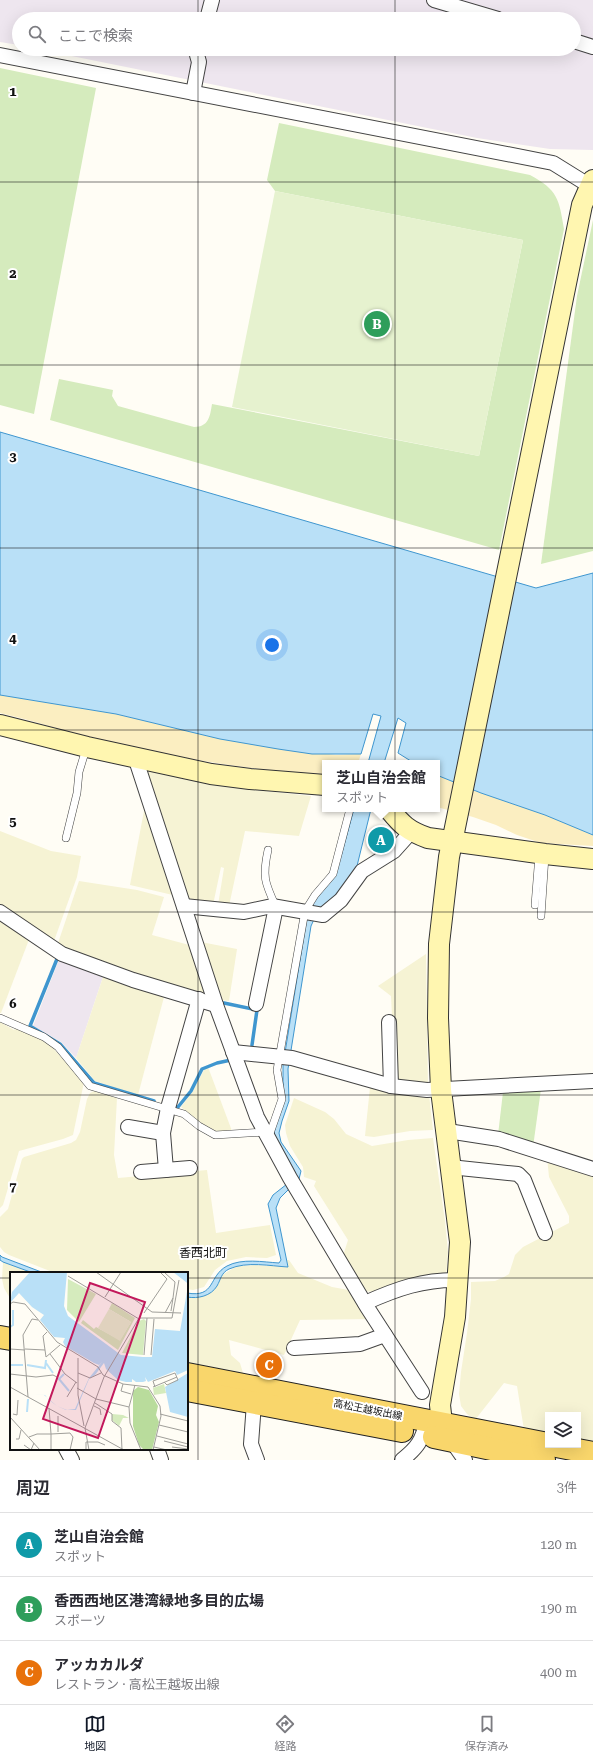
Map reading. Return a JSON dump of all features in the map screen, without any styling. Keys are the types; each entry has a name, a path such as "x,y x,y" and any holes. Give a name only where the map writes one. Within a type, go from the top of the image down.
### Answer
{"main road":[{"path":"0,1337 10,1339"},
{"path":"0,1352 10,1354"},
{"name":"高松王越坂出線","path":"188,1374 283,1400 436,1430 545,1444"},
{"name":"高松王越坂出線","path":"188,1390 254,1403 283,1400"},
{"name":"高松王越坂出線","path":"436,1430 544,1460"},
{"path":"567,1448 593,1453"}],"street":[{"path":"209,12 212,0"},
{"path":"434,0 474,12"},
{"path":"581,43 593,47"},
{"path":"0,55 553,163 591,183 582,205 459,807 446,880 439,944 438,1018 441,1090 460,1242 459,1280 451,1348 436,1430 402,1460"},
{"path":"193,93 199,62 197,56"},
{"path":"0,725 87,747 210,774 322,785"},
{"path":"135,757 216,1005 257,1117 292,1183 365,1303 422,1392"},
{"path":"392,812 411,832 428,838 542,854 593,859"},
{"path":"184,906 244,912 276,907 323,915 341,900 362,871 394,851 411,832"},
{"path":"256,1004 276,907"},
{"path":"0,912 62,954 133,980 216,1005"},
{"path":"166,1170 163,1133 168,1108 182,1088 199,999"},
{"path":"388,1022 391,1086"},
{"path":"233,1052 286,1057 391,1086 441,1090 593,1081"},
{"path":"128,1127 163,1133"},
{"path":"446,1133 454,1132 499,1139 593,1168"},
{"path":"450,1167 518,1174 524,1180 545,1233"},
{"path":"141,1172 190,1168"},
{"path":"365,1303 411,1284 444,1280 459,1280"},
{"path":"294,1348 360,1344 385,1335"},
{"path":"254,1403 251,1444 257,1460"},
{"path":"436,1430 465,1460"},
{"path":"67,1450 72,1460"},
{"path":"157,1450 160,1460"}],"lane":[{"path":"66,838 77,793 79,772 87,747"},
{"path":"0,1018 44,1037 58,1047 90,1086 184,1114 199,1126 215,1135 267,1136 282,1099 277,1070 286,1057 315,895 334,874 349,812"},
{"path":"268,850 264,875 266,886 276,907"},
{"path":"535,905 542,854"},
{"path":"541,916 542,854"}],"shaded area":[{"path":"0,0 593,0 593,150 550,149 477,138 72,56 581,56 581,12 12,12 12,44 0,42"},
{"path":"143,769 238,788 311,796 299,836 245,831 229,906 218,905 224,868 221,867 213,905 186,902"},
{"path":"146,800 177,896 130,885"},
{"path":"0,831 51,851 81,856 77,877 54,941 0,905"},
{"path":"79,881 137,890 164,897 152,935 193,946 207,993 203,995 138,974 66,949 58,943"},
{"path":"0,917 30,937 1,1013 0,1013"},
{"path":"201,942 237,949 229,1001 220,1000"},
{"path":"426,954 428,1087 401,1085 395,1076 391,996 378,986"},
{"path":"60,957 104,974 76,1058 61,1042 33,1026"},
{"path":"104,974 164,997 138,1095 95,1081 76,1058"},
{"path":"0,1022 14,1030 19,1027 50,1045 84,1082 73,1135 19,1151 3,1205 0,1208"},
{"path":"208,1067 232,1131 217,1132 201,1124 181,1107 193,1091 204,1070"},
{"path":"370,1087 429,1094 433,1130 410,1131 374,1137 365,1136"},
{"path":"94,1091 117,1098 114,1155 118,1178 207,1170 216,1233 270,1225 276,1255 267,1258 246,1257 227,1261 215,1270 204,1287 193,1290 188,1289 188,1272 52,1272 4,1252 0,1247 0,1217 8,1209 22,1159 24,1157 71,1143 76,1140 80,1132 87,1099 90,1093"},
{"path":"294,1098 325,1112 334,1119 346,1134 372,1146 408,1140 433,1138 448,1252 446,1276 378,1292 361,1291 342,1259 348,1240 314,1186 316,1181 304,1177 303,1167 290,1146 285,1125"},
{"path":"547,1157 593,1173 593,1444 581,1442 581,1412 545,1412 545,1434 524,1430 517,1386 504,1383 475,1420 467,1414 461,1406 459,1394 471,1299 471,1282 495,1281 509,1274 515,1255 523,1247 569,1223 569,1216 549,1177"},
{"path":"286,1260 289,1260 298,1273 332,1287 354,1291 371,1319 300,1320 284,1355 229,1340 231,1355 240,1363 243,1373 188,1362 188,1297 207,1295 222,1275 237,1266 256,1265 288,1267"},
{"path":"3,1262 30,1272 10,1272 10,1298 4,1288 2,1279"}],"green space":[{"path":"0,68 96,88 34,414 0,405"},
{"path":"279,123 530,175 539,180 556,196 561,210 564,229 499,550 50,420 59,379 113,390 112,396 118,406 194,427 199,427 206,423 212,404 479,456 523,240 275,191 267,180"},
{"path":"275,191 523,240 479,456 232,407"},
{"path":"593,220 593,551 541,564 577,296"},
{"path":"541,1089 533,1147 498,1135 503,1092"}],"sand":[{"path":"0,695 116,714 220,739 336,755 361,754 359,760 322,760 322,776 241,767 158,753 103,741 0,713"},
{"path":"440,776 481,793 545,815 593,835 593,846 541,843 473,817 440,808"}],"water":[{"path":"0,432 536,588 593,573 593,835 545,815 481,793 440,776 440,760 409,760 398,753 406,723 398,718 385,760 369,760 381,716 373,714 361,754 312,754 220,739 116,714 0,695"},
{"path":"353,812 370,812 356,870 319,912 311,926 288,1069 289,1101 279,1133 281,1142 301,1171 299,1179 280,1198 276,1208 288,1267 243,1265 229,1269 224,1272 217,1286 211,1292 200,1297 188,1297 188,1293 196,1294 207,1289 221,1270 227,1266 246,1261 279,1263 281,1260 268,1204 273,1195 287,1184 295,1172 274,1134 283,1088 283,1065 307,917 311,907 341,856"},
{"path":"0,1255 41,1272 30,1272 0,1260"}],"waterway":[{"path":"57,959 30,1026 60,1044 94,1083 154,1101"},
{"path":"224,1003 257,1010 252,1045"},
{"path":"173,1107 178,1107 191,1091 202,1069 217,1063 231,1060"}],"place":[{"name":"香西西地区港湾緑地多目的広場","path":"377,324"},
{"name":"芝山自治会館","path":"381,840"},
{"name":"アッカカルダ","path":"269,1365"}],"district":[{"name":"香西北町","path":"203,1253"}]}
